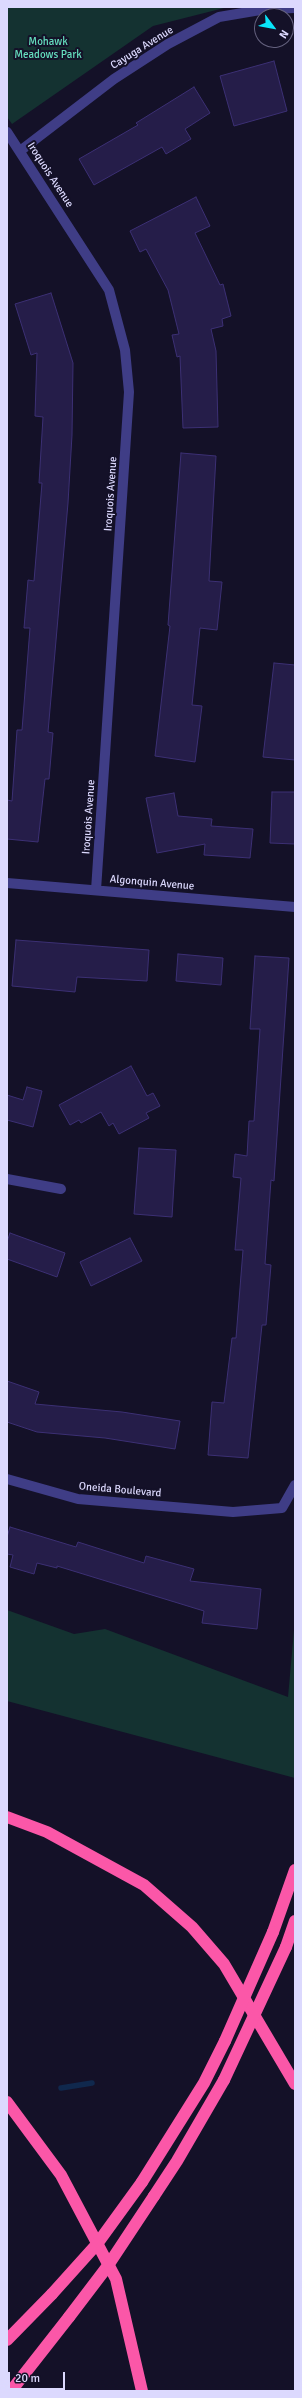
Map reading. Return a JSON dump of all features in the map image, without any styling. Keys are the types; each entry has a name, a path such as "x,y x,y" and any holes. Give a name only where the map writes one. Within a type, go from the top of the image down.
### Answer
{"highway":[{"path":"7,1817 47,1832 144,1885 192,1927 224,1964 295,2084"},
{"path":"7,2340 52,2294 97,2244 142,2182 204,2083 226,2041 273,1932 295,1870"},
{"path":"12,2391 107,2267 177,2162 224,2080 286,1947 295,1921"},
{"path":"7,2102 61,2175 116,2279 142,2391"}],"street":[{"name":"Cayuga Avenue","path":"20,150 114,79 168,44 219,17 266,9 295,8"},
{"name":"Iroquois Avenue","path":"7,132 109,290 125,350 130,392 96,890"},
{"name":"Algonquin Avenue","path":"7,883 295,907"},
{"path":"7,1179 61,1189"},
{"name":"Oneida Boulevard","path":"7,1479 78,1499 233,1512 282,1508 295,1485"}],"green space":[{"name":"Mohawk Meadows Park","path":"7,7 228,7 153,26 12,124 7,117"},
{"path":"7,1610 74,1634 105,1629 288,1697 295,1619 295,1778 7,1701"}],"building":[{"path":"274,61 287,111 234,126 220,76"},
{"path":"194,87 210,113 185,129 191,139 166,154 162,147 94,185 79,159 138,125 136,123"},
{"path":"196,197 210,226 195,233 220,285 223,284 231,316 222,319 223,326 211,329 216,351 218,427 183,428 180,356 177,357 172,335 179,334 168,290 146,249 140,252 130,231"},
{"path":"51,293 73,363 72,435 68,503 48,732 53,733 49,779 45,779 38,842 7,839 7,800 12,801 17,730 22,730 30,628 24,628 28,580 34,581 42,483 39,483 43,417 35,416 37,353 31,355 15,304"},
{"path":"181,453 216,456 209,581 222,582 217,630 200,628 192,705 202,706 195,762 155,756 170,626 168,625"},
{"path":"274,663 295,665 295,760 263,757"},
{"path":"272,792 295,792 295,844 270,843"},
{"path":"174,793 178,816 212,819 211,826 253,829 250,858 204,855 205,844 157,853 146,798"},
{"path":"16,940 149,950 147,981 77,977 75,992 12,986"},
{"path":"178,954 223,958 221,985 176,981"},
{"path":"255,956 289,958 274,1181 271,1180 265,1264 271,1265 266,1325 262,1325 248,1458 208,1455 212,1402 224,1403 232,1338 236,1338 243,1250 235,1250 241,1178 233,1177 235,1154 247,1156 249,1121 254,1121 260,1029 250,1029"},
{"path":"131,1066 147,1096 153,1093 160,1106 146,1113 149,1118 119,1134 113,1123 109,1126 101,1112 81,1123 79,1120 70,1125 59,1105"},
{"path":"27,1087 42,1091 33,1127 7,1120 7,1095 23,1100"},
{"path":"139,1148 176,1150 172,1217 134,1214"},
{"path":"10,1233 65,1253 57,1277 7,1259 7,1242"},
{"path":"130,1238 142,1261 91,1286 80,1262"},
{"path":"7,1381 39,1392 35,1404 122,1412 180,1421 175,1449 105,1438 37,1432 7,1422"},
{"path":"10,1527 76,1547 78,1542 144,1563 146,1556 194,1569 190,1581 261,1589 257,1629 202,1623 204,1611 57,1566 57,1568 37,1563 34,1574 10,1567 13,1555 7,1554 7,1537"}],"waterway":[{"path":"61,2088 92,2083"}]}
